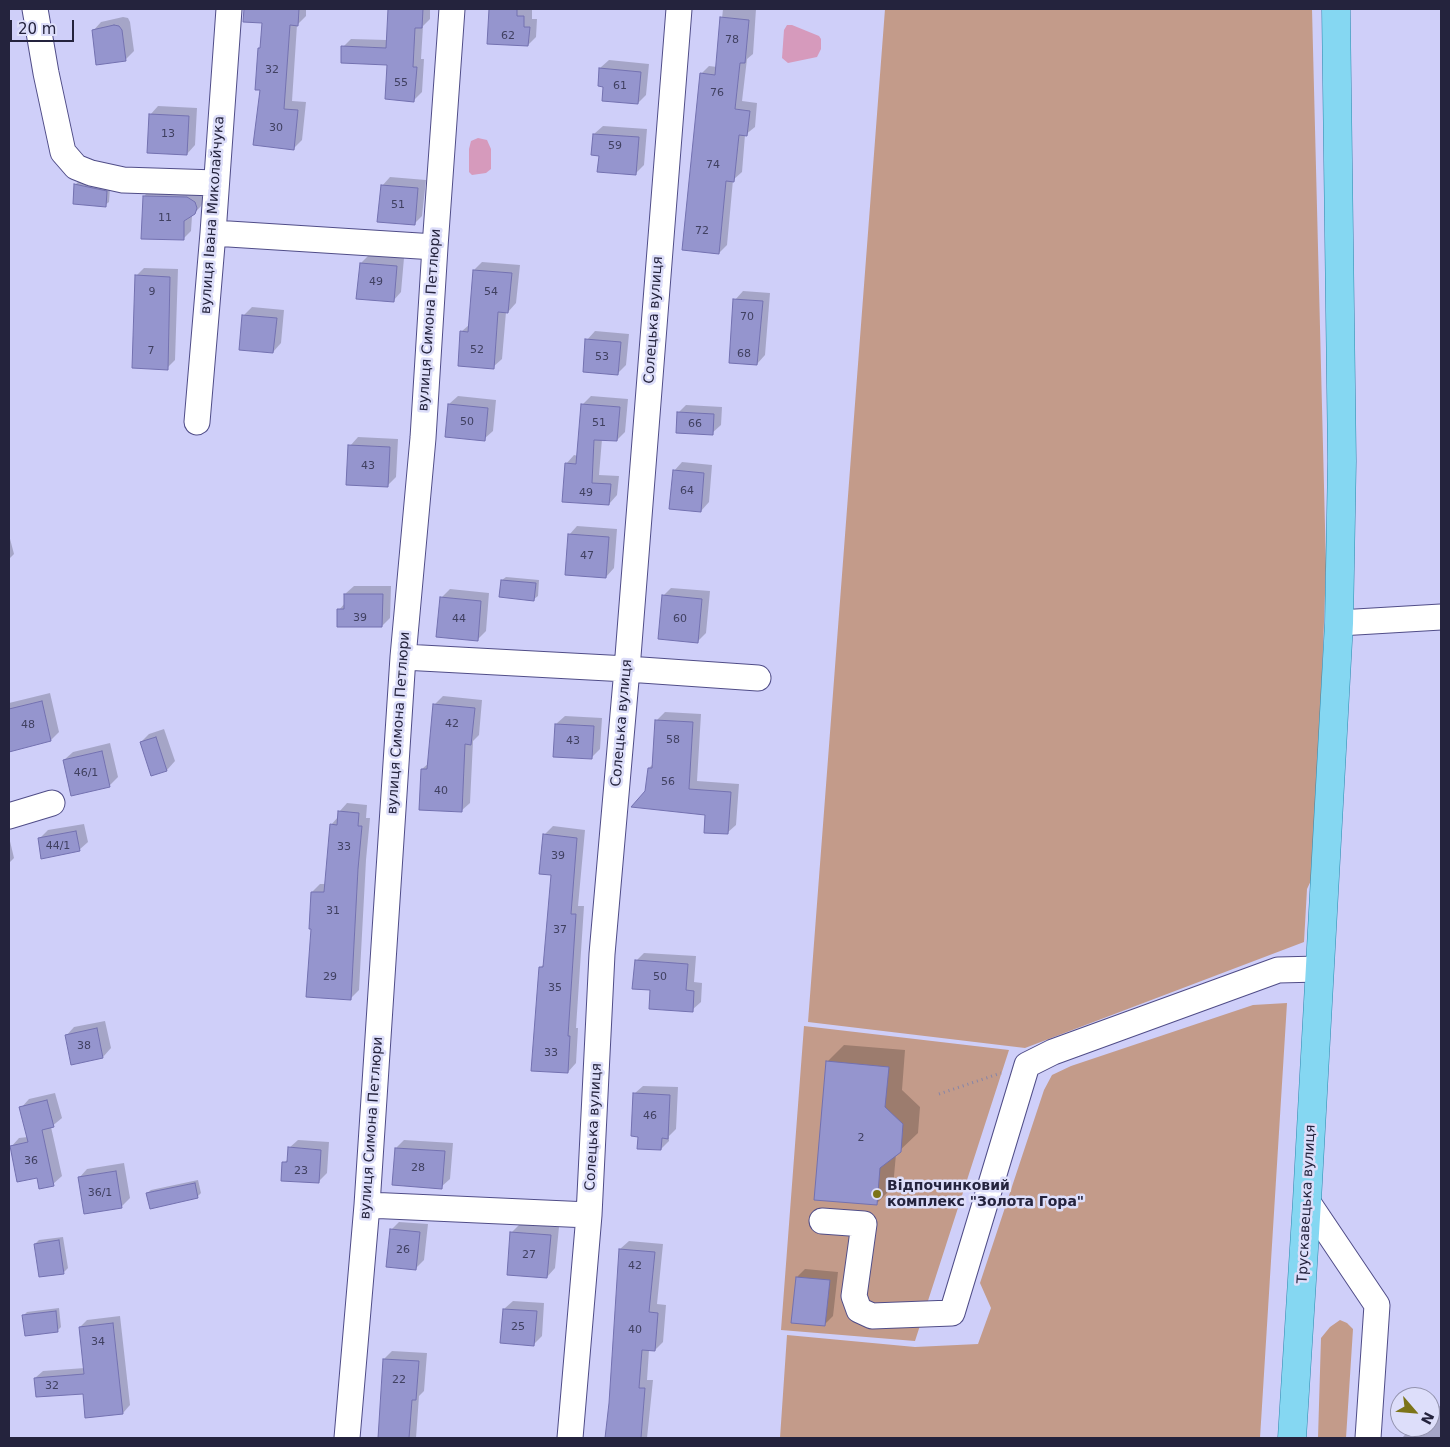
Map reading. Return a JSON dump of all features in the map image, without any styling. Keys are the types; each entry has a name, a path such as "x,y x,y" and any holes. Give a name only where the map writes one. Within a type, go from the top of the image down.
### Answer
{"main road":[{"name":"Трускавецька вулиця","path":"1292,1438 1339,623 1342,461 1336,9"}],"street":[{"path":"35,9 46,73 63,152 76,167 91,173 123,180 216,184"},
{"name":"вулиця Івана Миколайчука","path":"197,422 213,234 228,9"},
{"name":"вулиця Симона Петлюри","path":"347,1438 367,1205 403,657 423,438 434,247 452,9"},
{"name":"Солецька вулиця","path":"570,1438 589,1215 602,954 627,668 679,9"},
{"path":"213,234 434,247"},
{"path":"1339,623 1441,617"},
{"path":"403,657 627,668 758,678"},
{"path":"9,816 52,803"},
{"path":"822,1221 864,1224 854,1296 859,1310 872,1316 952,1314 1027,1064 1053,1052 1278,970 1319,969"},
{"path":"1307,1201 1378,1305 1368,1438"},
{"path":"367,1205 589,1215"}],"path":[{"path":"940,1094 1027,1064"}],"shaded area":[{"path":"885,9 1312,9 1326,566 1315,872 1307,889 1304,942 1025,1048 808,1022"},
{"path":"787,25 792,25 819,36 821,39 821,49 817,57 788,63 782,58 784,30"},
{"path":"478,138 487,140 491,149 491,169 486,173 472,175 469,172 469,149 471,141"},
{"path":"1287,1003 1260,1438 780,1438 787,1335 915,1347 978,1344 991,1308 980,1283 1044,1090 1052,1075 1071,1066 1253,1005"},
{"name":"Відпочинковий комплекс \"Золота Гора\"","path":"804,1026 1009,1050 915,1341 781,1330"},
{"path":"1340,1320 1347,1323 1353,1329 1346,1438 1318,1438 1321,1338 1330,1327"}],"building":[{"path":"244,9 299,9 298,26 290,25 284,109 298,110 294,150 253,145 260,90 255,90 262,23 243,22"},
{"path":"388,9 423,9 422,28 415,28 413,67 417,67 414,102 385,99 387,65 341,63 341,46 386,48"},
{"path":"489,9 517,9 517,16 524,16 524,27 530,27 528,46 487,44"},
{"path":"720,17 749,20 745,63 740,63 735,109 750,111 747,136 739,135 734,182 726,181 719,254 682,250 700,73 715,75"},
{"path":"114,25 119,26 122,30 126,61 96,65 92,30"},
{"path":"599,68 641,72 638,104 602,101 603,87 598,86"},
{"path":"149,114 189,116 187,155 147,153"},
{"path":"593,134 639,137 636,175 597,172 599,156 591,155"},
{"path":"74,184 107,191 106,207 73,204"},
{"path":"381,185 418,188 415,225 377,222"},
{"path":"143,196 187,197 195,202 197,208 195,214 184,221 184,240 141,239"},
{"path":"360,263 397,266 394,302 356,299"},
{"path":"473,270 512,273 508,313 498,312 494,369 458,366 460,331 468,332"},
{"path":"135,275 170,277 168,370 132,368"},
{"path":"733,299 763,301 757,365 729,363"},
{"path":"242,315 277,318 273,353 239,350"},
{"path":"585,339 621,342 618,375 583,372"},
{"path":"448,404 488,408 485,441 445,437"},
{"path":"581,404 620,407 617,441 594,440 592,483 611,484 609,505 562,502 565,463 576,464"},
{"path":"677,412 714,414 713,435 676,433"},
{"path":"348,445 390,447 388,487 346,485"},
{"path":"673,470 704,473 701,512 669,509"},
{"path":"568,534 609,537 606,578 565,575"},
{"path":"501,580 536,583 534,601 499,597"},
{"path":"344,594 383,594 382,627 337,627 337,609 344,609"},
{"path":"662,595 702,599 698,643 658,639"},
{"path":"440,597 481,601 478,641 436,637"},
{"path":"42,701 51,741 9,752 9,709"},
{"path":"433,704 475,708 471,745 465,744 462,812 419,810 421,769 427,769"},
{"path":"655,720 693,722 689,789 731,792 728,834 704,833 705,815 631,807 645,791 648,768 652,768"},
{"path":"555,724 594,726 592,759 553,757"},
{"path":"156,737 167,771 151,776 140,742"},
{"path":"102,751 110,787 71,796 63,760"},
{"path":"338,811 359,813 358,826 362,826 351,1000 306,997 311,929 309,929 311,892 324,892 330,824 337,825"},
{"path":"76,831 80,851 41,859 38,838"},
{"path":"543,834 577,838 571,914 576,914 568,1036 570,1036 568,1073 531,1071 539,967 543,967 551,875 539,874"},
{"path":"635,960 688,964 686,990 694,991 693,1012 649,1009 650,990 632,989"},
{"path":"97,1028 103,1058 71,1065 65,1035"},
{"path":"826,1061 889,1067 885,1107 903,1124 901,1152 880,1168 877,1205 814,1200"},
{"path":"633,1093 670,1095 668,1139 662,1138 661,1150 637,1149 638,1137 631,1136"},
{"path":"47,1100 54,1127 42,1130 54,1186 39,1189 37,1178 17,1182 10,1146 28,1142 19,1107"},
{"path":"288,1147 321,1150 319,1183 281,1181 282,1162 287,1162"},
{"path":"395,1148 445,1151 442,1189 392,1185"},
{"path":"116,1171 122,1208 84,1214 78,1177"},
{"path":"195,1183 198,1198 150,1209 146,1193"},
{"path":"390,1229 420,1232 416,1270 386,1267"},
{"path":"510,1232 551,1235 547,1278 507,1275"},
{"path":"59,1240 64,1274 39,1277 34,1244"},
{"path":"619,1249 655,1252 649,1312 658,1313 655,1351 642,1350 639,1388 645,1388 641,1438 605,1438"},
{"path":"796,1277 830,1280 825,1326 791,1323"},
{"path":"503,1309 537,1311 534,1346 500,1343"},
{"path":"56,1311 58,1332 25,1336 22,1315"},
{"path":"113,1323 123,1414 85,1418 83,1394 36,1397 34,1378 84,1374 79,1327"},
{"path":"383,1359 419,1361 416,1400 412,1400 409,1438 378,1438"}],"place":[{"name":"Відпочинковий комплекс \"Золота Гора\"","path":"877,1194"}]}
